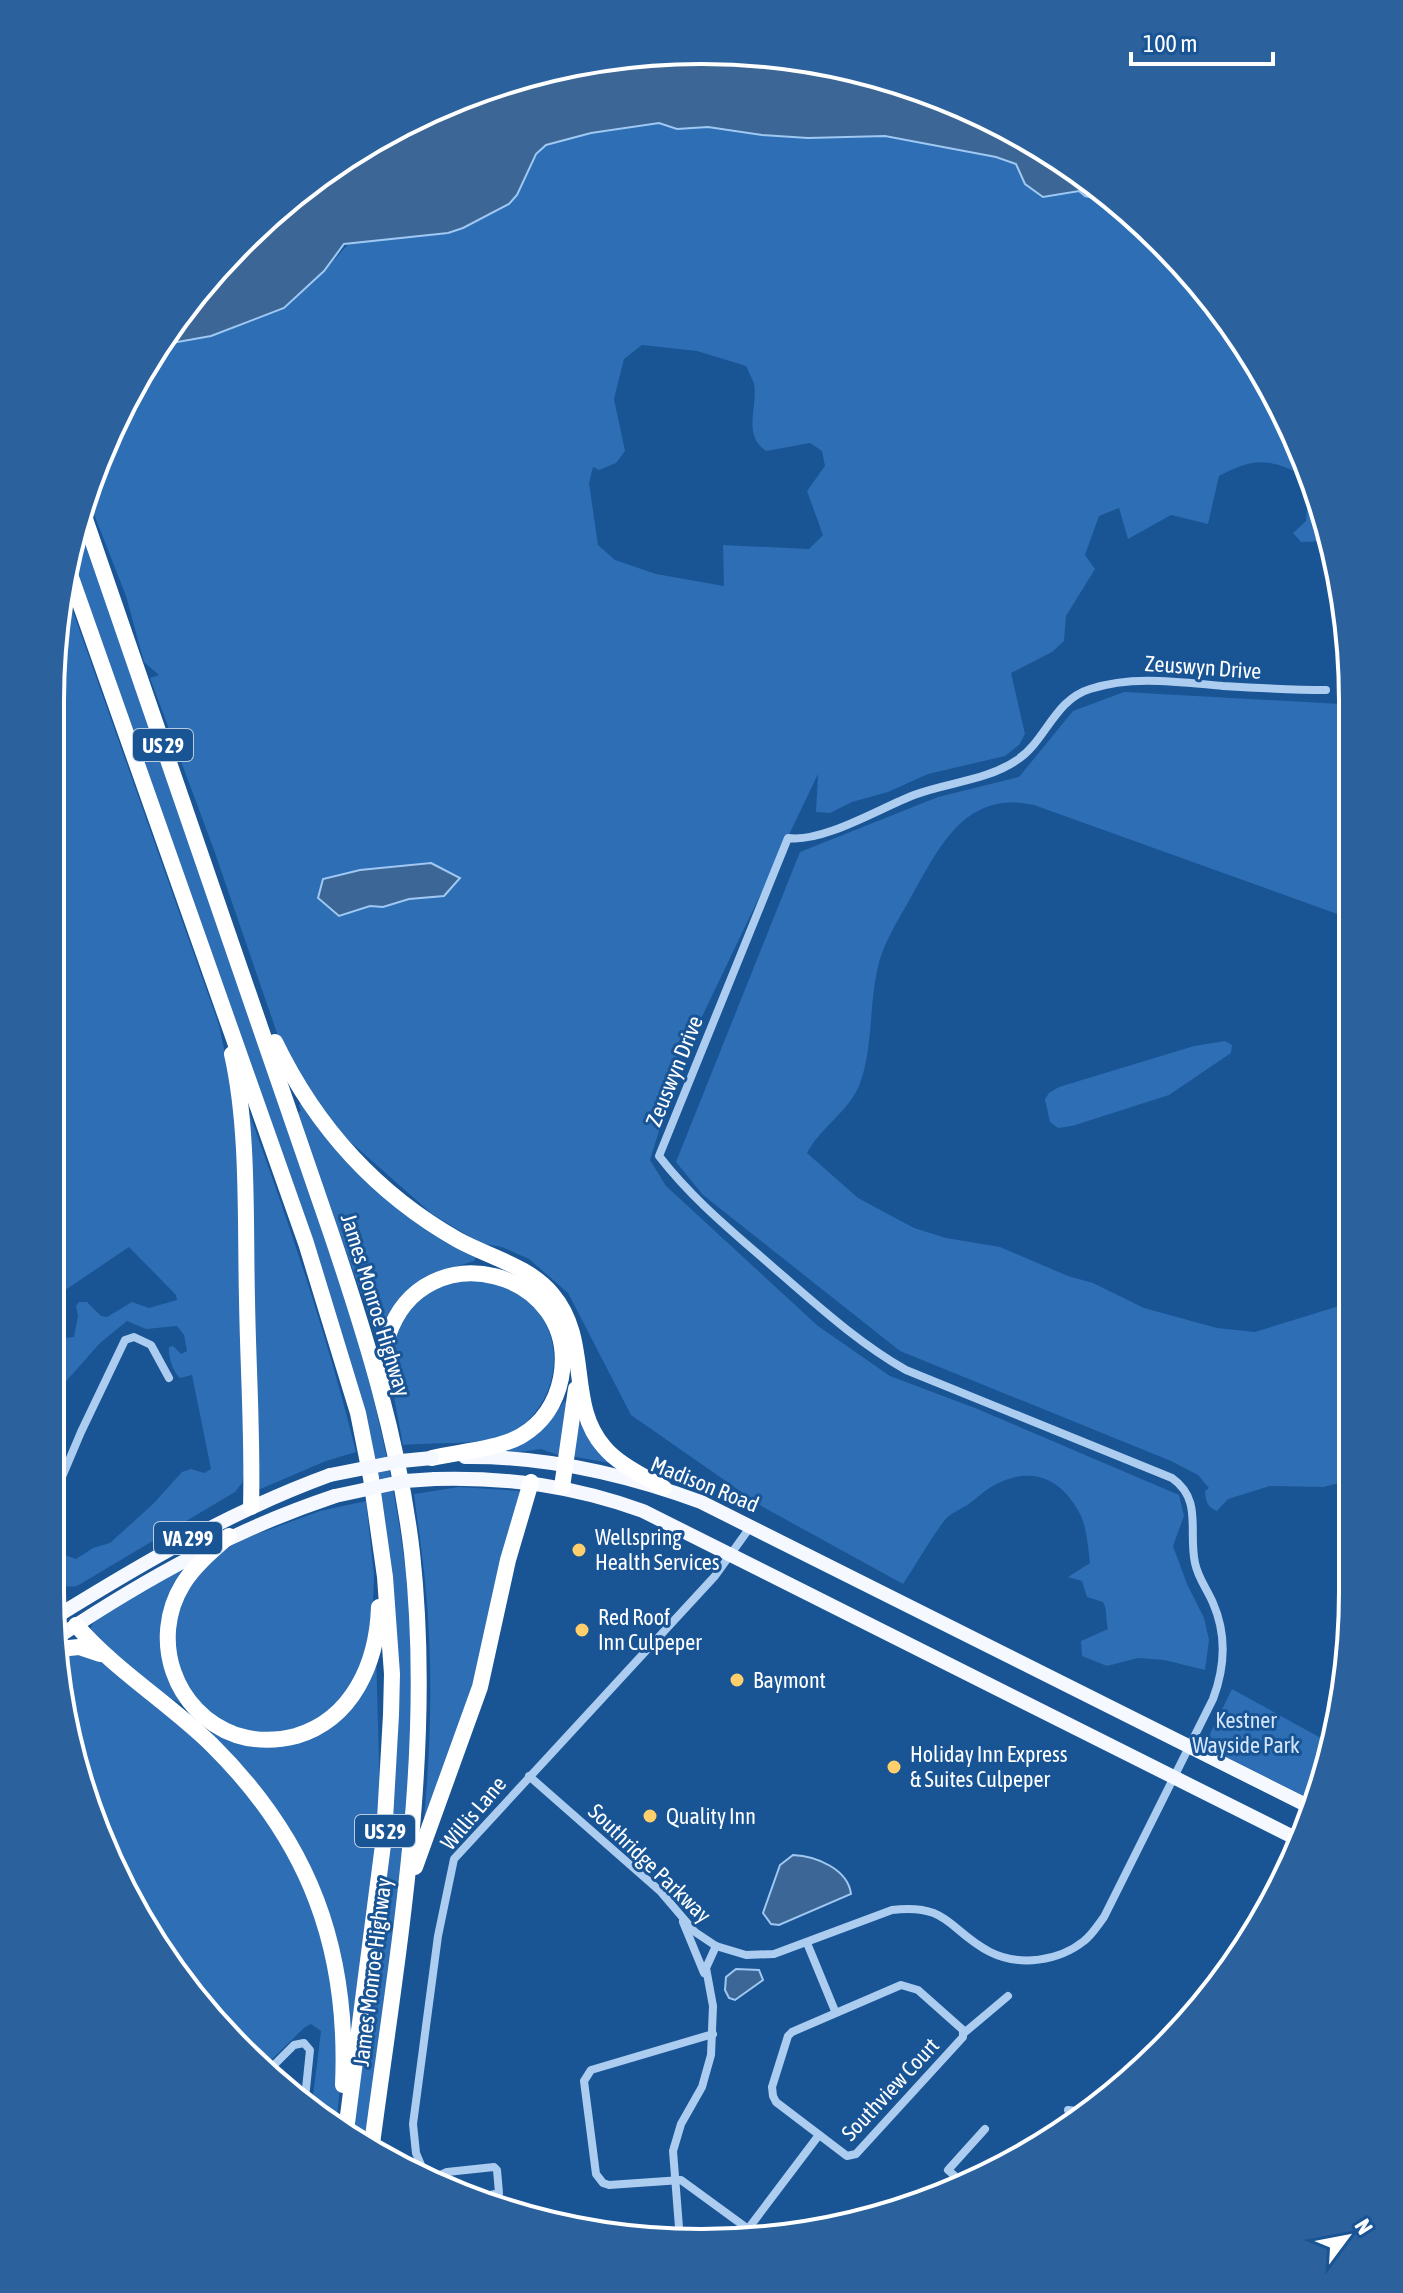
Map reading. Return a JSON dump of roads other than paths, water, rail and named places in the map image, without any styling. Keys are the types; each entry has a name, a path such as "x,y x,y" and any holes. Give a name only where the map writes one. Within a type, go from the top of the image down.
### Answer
{"highway":[{"name":"James Monroe Highway","path":"88,529 366,1336 386,1414 411,1551 418,1632 417,1784 373,2138"},
{"name":"James Monroe Highway","path":"74,587 333,1324 358,1413 380,1529 392,1674 389,1784 345,2121"},
{"path":"243,977 289,1072 332,1136 351,1158 401,1203 460,1241 524,1271 549,1290 572,1326 585,1408 596,1436 615,1458 664,1488"},
{"path":"216,986 234,1064 242,1143 252,1443 251,1507"},
{"path":"386,1414 385,1349 388,1337 402,1310 423,1289 446,1277 470,1272 497,1276 515,1283 533,1296 553,1322 562,1351 558,1392 552,1405 534,1427 511,1441 432,1458"},
{"path":"562,1487 579,1364"},
{"path":"402,1915 419,1855 480,1687 508,1560 531,1482"},
{"path":"229,1536 192,1572 176,1597 167,1632 168,1657 184,1694 205,1717 235,1735 269,1740 294,1736 317,1727 339,1712 358,1687 376,1640 380,1596 380,1529"},
{"path":"76,1625 106,1657 211,1745 264,1805 302,1866 325,1922 339,1980 345,2040 344,2120"},
{"path":"66,1649 85,1648 106,1657"}],"main road":[{"name":"Madison Road","path":"64,1611 183,1541 251,1507 330,1475 401,1461 484,1457 597,1470 664,1488 752,1525 1302,1803"},
{"path":"229,1536 335,1496 405,1481 491,1478 562,1487 643,1511 1290,1835"},
{"name":"VA 299","path":"65,1632 229,1536"},
{"path":"65,1617 76,1625"}],"street":[{"name":"Zeuswyn Drive","path":"1189,1746 1219,1684 1223,1655 1219,1622 1195,1564 1193,1511 1186,1491 1172,1478 906,1370 885,1358 847,1331 706,1210 659,1156 788,838 815,835 912,796 1001,769 1032,747 1072,697 1115,682 1150,680 1272,690 1326,690"},
{"path":"64,1473 125,1340 134,1337 151,1345 169,1378"},
{"name":"Willis Lane","path":"420,2163 413,2124 438,1936 451,1868 459,1851 715,1576 752,1525"},
{"name":"Southridge Parkway","path":"529,1776 660,1891 695,1932 716,1946 746,1955 761,1956 786,1951 892,1910 905,1908 944,1917 988,1951 1010,1958 1039,1960 1062,1954 1086,1940 1104,1917 1189,1746"},
{"path":"680,1914 710,1988"},
{"path":"807,1943 835,2011"},
{"path":"679,2228 673,2151 676,2137 702,2087 713,2034 706,1968 716,1946"},
{"name":"Southview Court","path":"901,1985 918,1990 964,2033 856,2154 844,2155 776,2102 772,2087 792,2032 901,1985"},
{"path":"964,2033 1008,1996"},
{"path":"713,2034 591,2070 585,2076 596,2174 598,2179 609,2185 673,2179 689,2183 746,2228"},
{"path":"274,2065 294,2045 308,2046 306,2091"},
{"path":"955,2176 948,2170 985,2129"},
{"path":"756,2227 819,2135"},
{"path":"444,2174 494,2167 499,2193 495,2194"}],"place":[{"name":"Wellspring Health Services","path":"579,1550"},
{"name":"Red Roof Inn Culpeper","path":"582,1630"},
{"name":"Baymont","path":"737,1680"},
{"name":"Holiday Inn Express & Suites Culpeper","path":"894,1767"},
{"name":"Quality Inn","path":"650,1816"}],"park label":[{"name":"Kestner Wayside Park","path":"1246,1732"}]}
